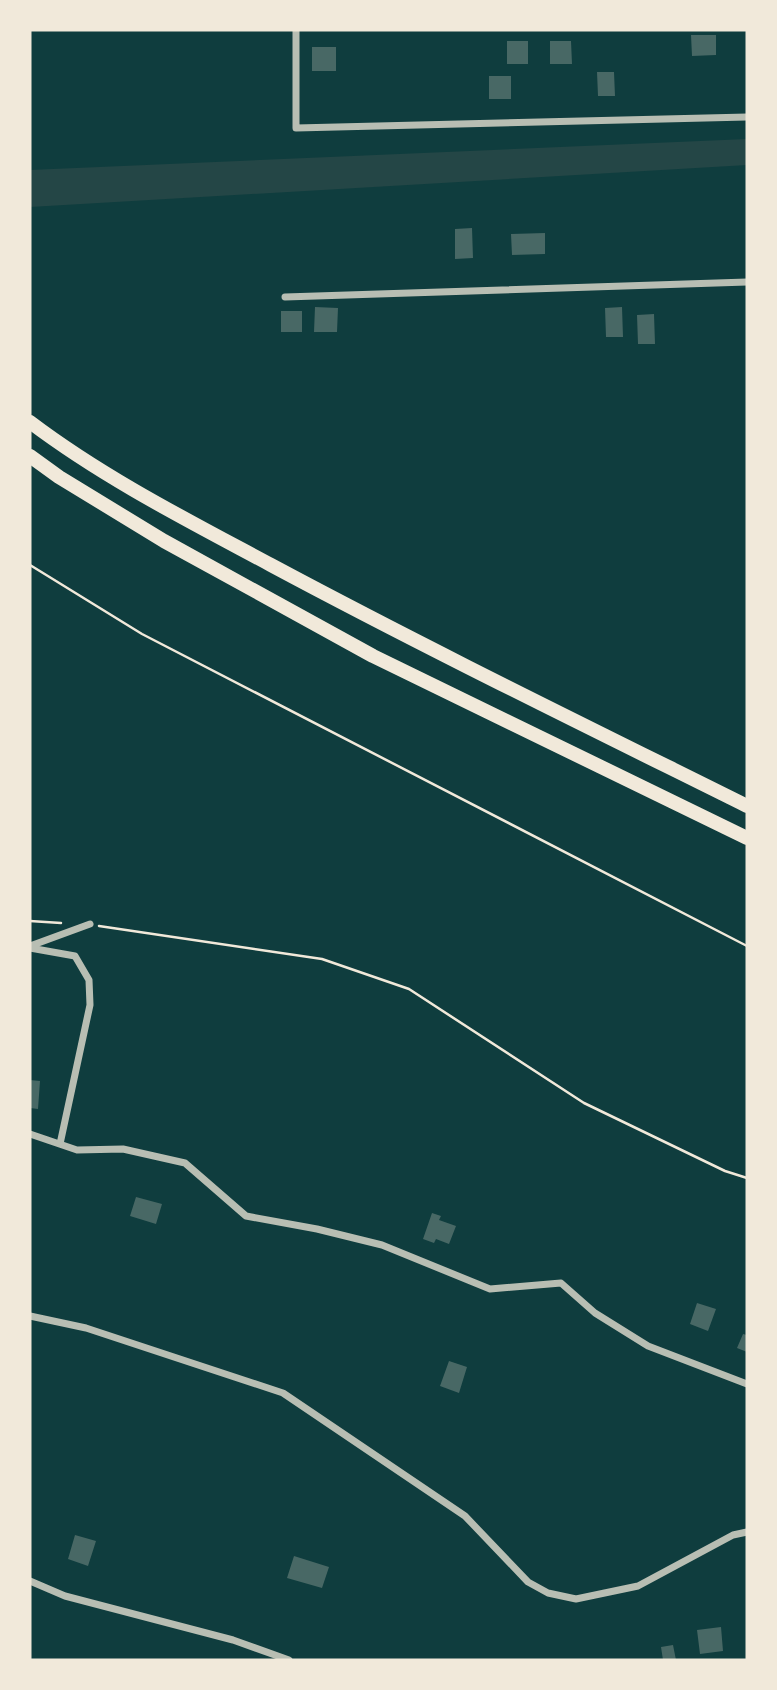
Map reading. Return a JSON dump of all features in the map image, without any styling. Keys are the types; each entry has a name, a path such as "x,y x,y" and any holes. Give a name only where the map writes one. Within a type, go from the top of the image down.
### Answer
{"highway":[{"path":"30,422 144,495 384,626 747,806"},
{"path":"30,456 59,477 164,541 373,656 747,838"}],"street":[{"path":"296,30 296,128 747,117"},
{"path":"285,297 747,282"},
{"path":"30,947 90,924"},
{"path":"30,947 75,956 89,980 90,1005 60,1144"},
{"path":"30,1134 77,1150 123,1149 185,1163 246,1216 382,1245 490,1289 561,1283 594,1313 648,1346 747,1384"},
{"path":"30,1316 86,1328 283,1393 465,1516 528,1582 548,1593 576,1599 638,1587 733,1535 747,1532"},
{"path":"30,1581 65,1596 233,1640 289,1660"}],"path":[{"path":"30,565 142,634 747,946"},
{"path":"30,921 63,923"},
{"path":"90,924 322,959 410,989 584,1103 725,1171 747,1178"}],"shaded area":[{"path":"747,139 747,165 30,207 30,170"}],"building":[{"path":"691,35 716,35 716,55 692,56"},
{"path":"507,41 528,41 528,64 507,64"},
{"path":"550,41 571,41 572,64 550,64"},
{"path":"312,47 336,47 336,71 312,71"},
{"path":"597,72 614,72 615,96 598,96"},
{"path":"489,76 511,76 511,99 489,99"},
{"path":"472,228 473,258 455,259 455,229"},
{"path":"545,233 545,254 512,255 511,234"},
{"path":"315,307 338,308 337,332 314,332"},
{"path":"622,307 623,337 606,337 605,308"},
{"path":"281,311 302,311 302,332 281,332"},
{"path":"654,314 655,344 638,344 637,315"},
{"path":"30,1080 40,1081 38,1109 30,1108"},
{"path":"136,1197 162,1204 156,1224 130,1216"},
{"path":"432,1213 441,1216 439,1220 456,1226 449,1244 436,1239 434,1243 423,1239"},
{"path":"697,1303 716,1309 708,1331 690,1324"},
{"path":"743,1334 747,1335 747,1352 737,1348"},
{"path":"449,1361 467,1367 459,1393 440,1386"},
{"path":"75,1535 96,1541 88,1566 68,1559"},
{"path":"294,1556 329,1567 322,1588 287,1578"},
{"path":"721,1627 723,1651 700,1654 697,1630"},
{"path":"673,1645 676,1660 663,1660 661,1647"}]}
